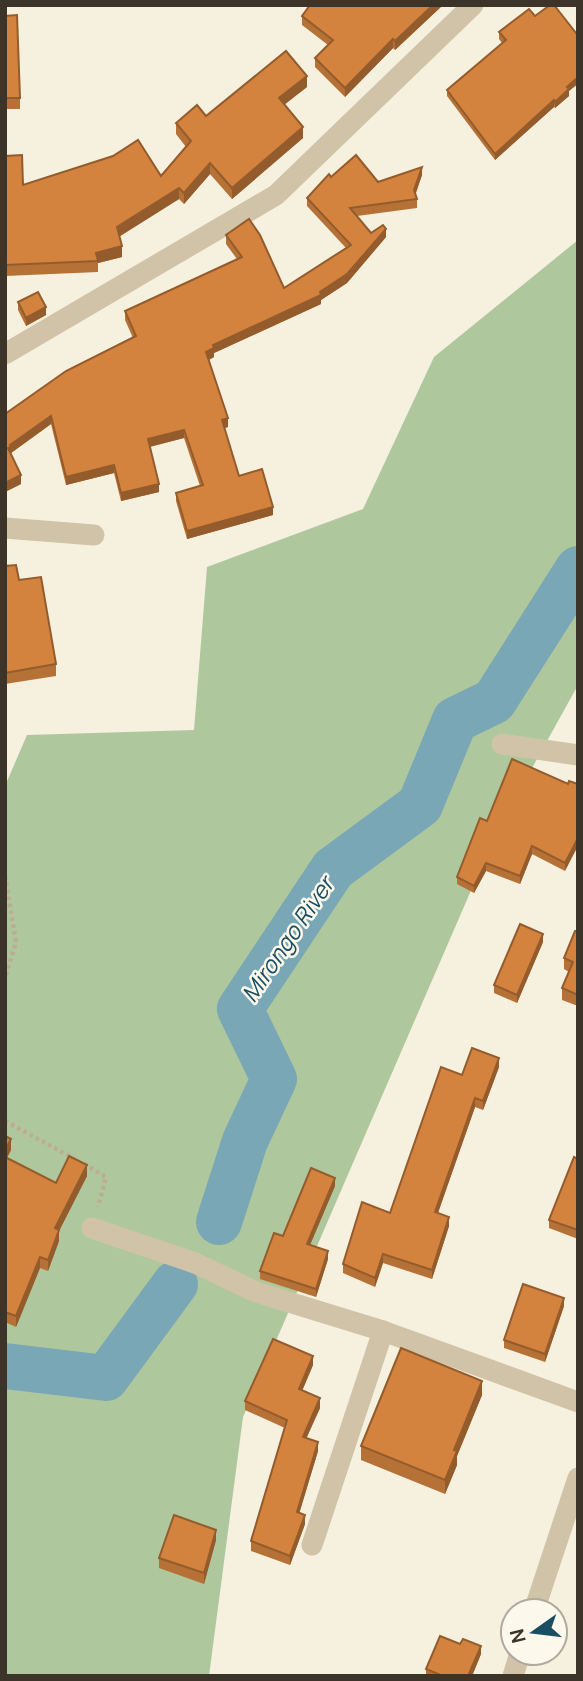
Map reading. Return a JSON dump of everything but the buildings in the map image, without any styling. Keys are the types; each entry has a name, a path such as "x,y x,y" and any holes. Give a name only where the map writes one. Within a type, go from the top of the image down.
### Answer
{"street":[{"path":"5,354 276,195 473,5"},
{"path":"5,528 94,534"},
{"path":"502,744 578,755"},
{"path":"92,1228 195,1263 256,1292 383,1331 578,1402"},
{"path":"312,1545 383,1331"},
{"path":"539,1597 578,1478"}],"path":[{"path":"5,876 16,942 5,978"},
{"path":"5,1121 106,1177 92,1228"}],"green space":[{"path":"578,240 578,685 495,835 243,1417 209,1676 5,1676 5,786 27,735 194,730 207,567 363,509 434,357"}],"waterway":[{"name":"Mirongo River","path":"219,1222 245,1141 274,1079 240,1009 333,869 420,805 455,720 494,701 578,569"},
{"name":"Mirongo River","path":"5,1366 106,1378 175,1284"}]}
